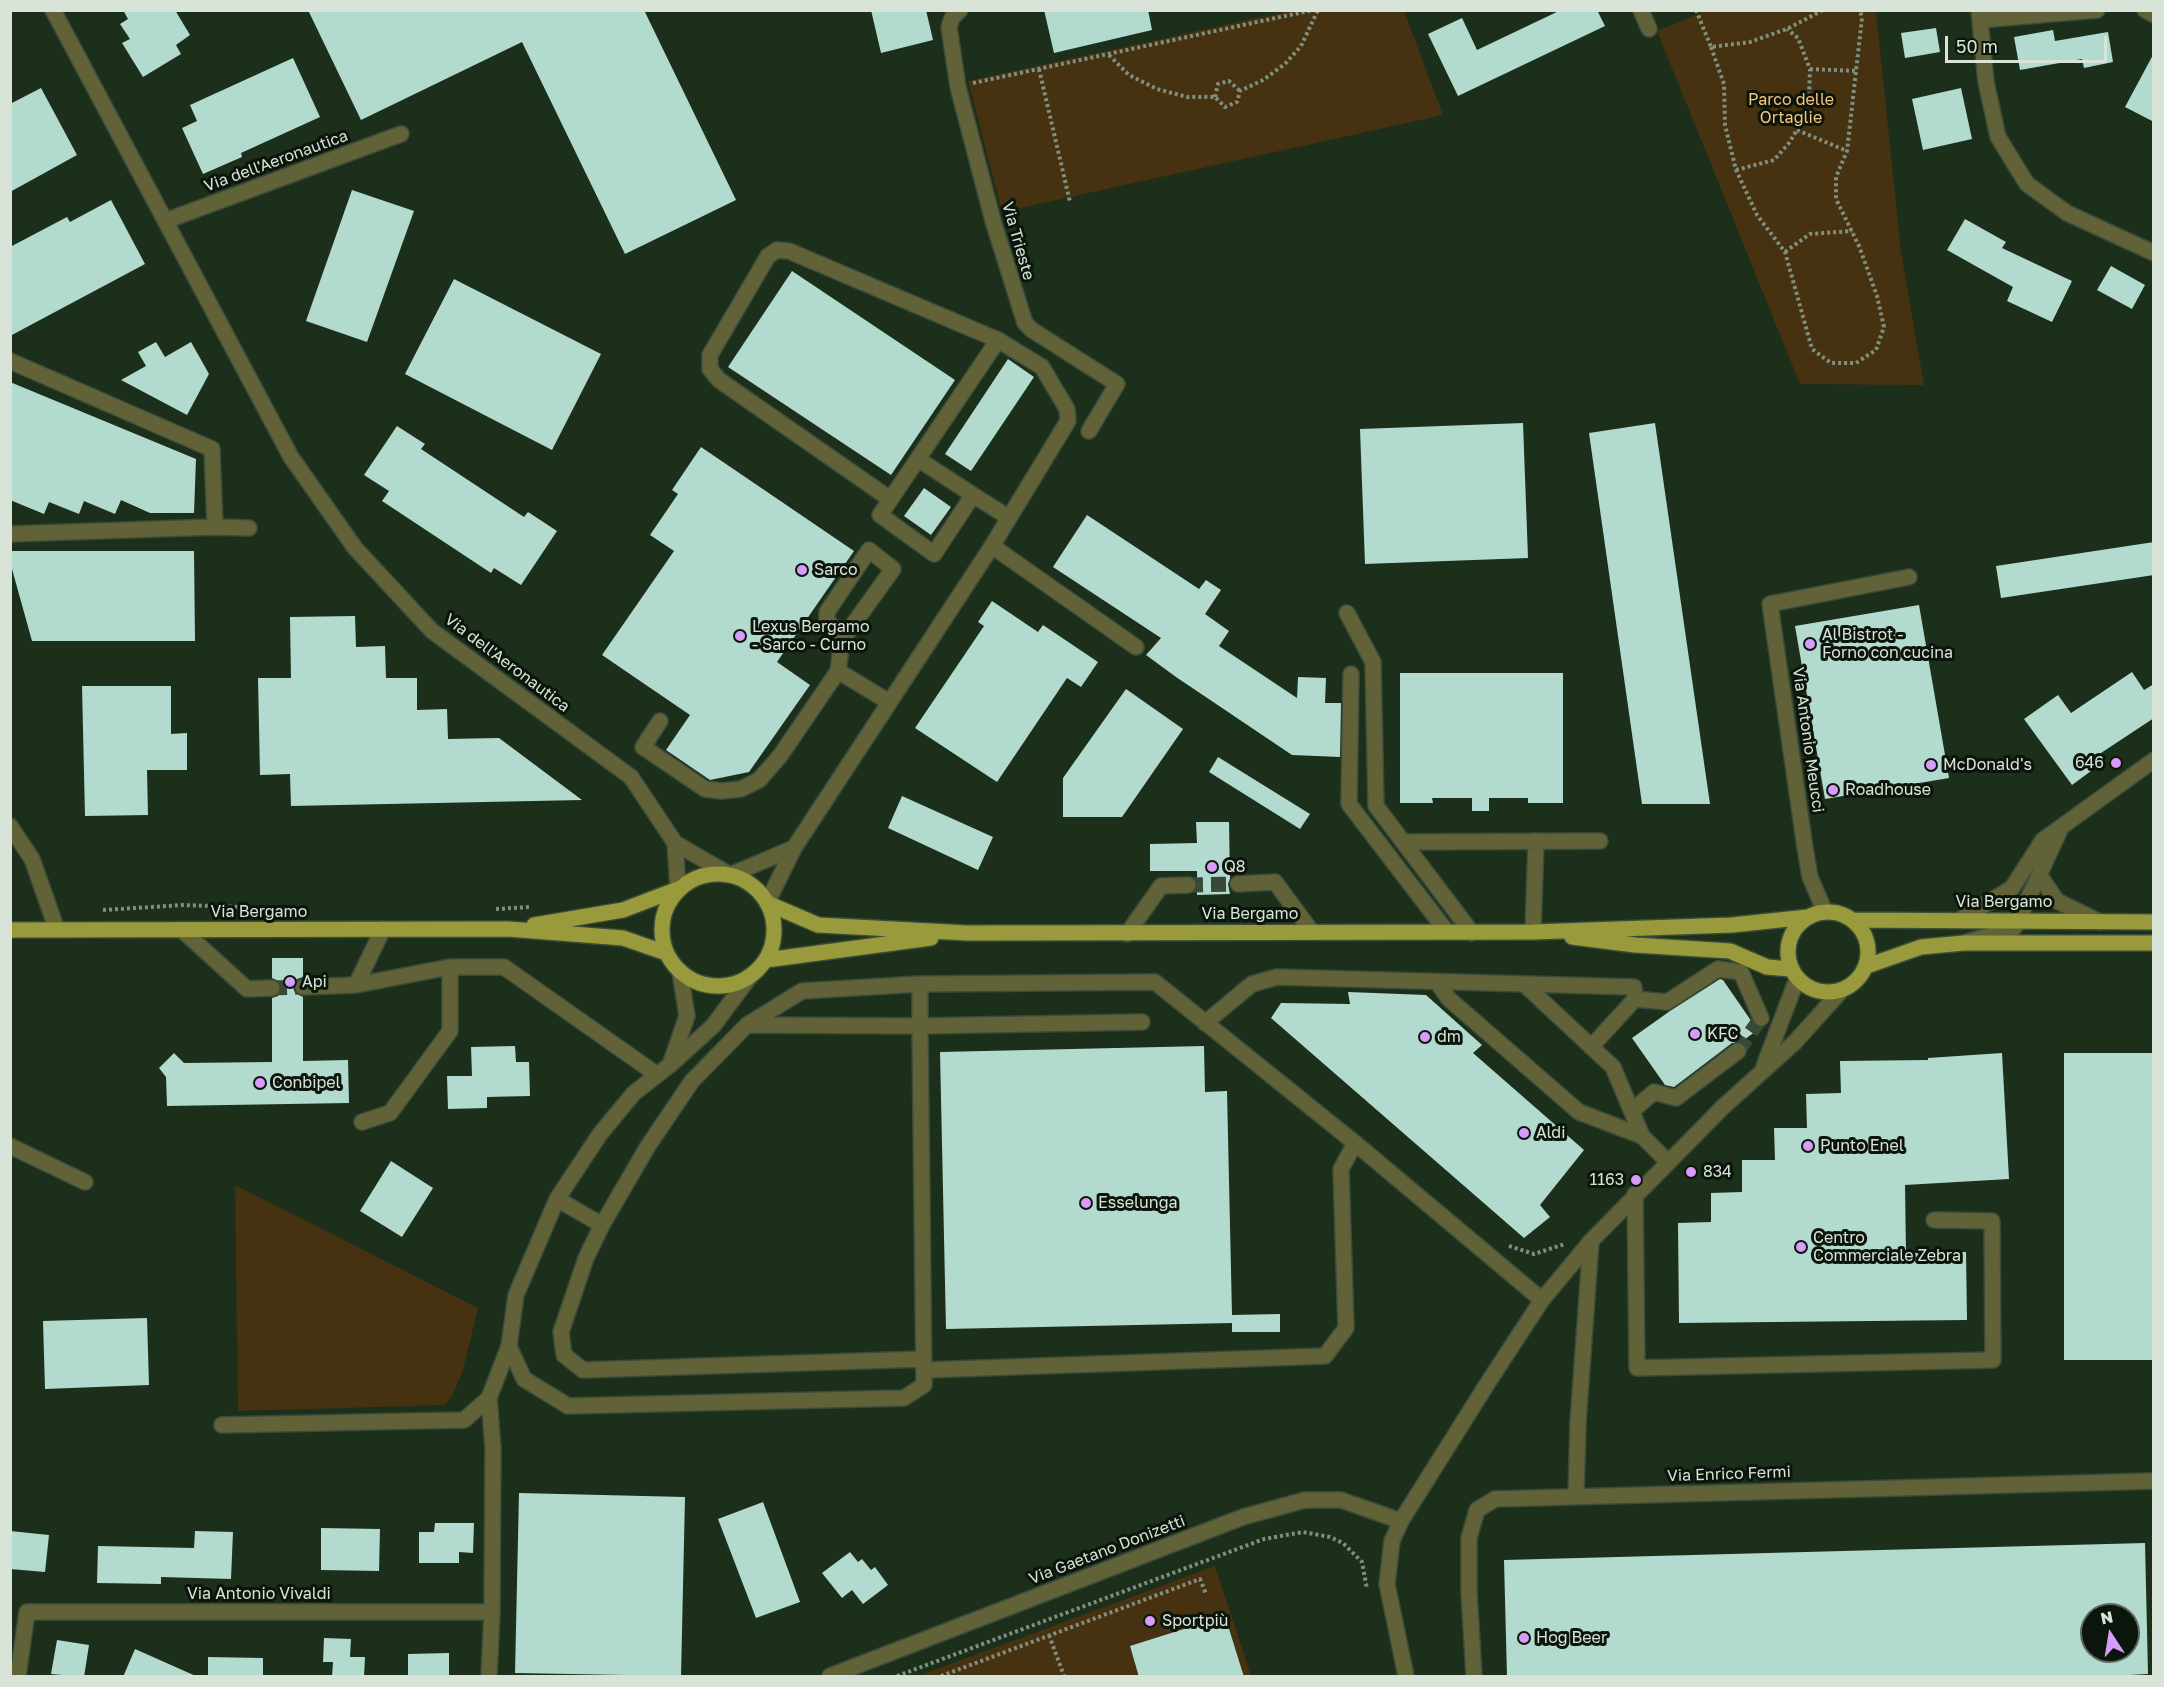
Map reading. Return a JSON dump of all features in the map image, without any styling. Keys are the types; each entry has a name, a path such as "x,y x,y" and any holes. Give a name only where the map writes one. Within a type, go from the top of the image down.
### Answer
{"main road":[{"path":"730,875 752,885 768,903 774,922 773,941 766,960 752,975 728,985 702,984 680,972 666,953 662,936 662,919 668,903 678,890 702,876 730,875"},
{"name":"Via Bergamo","path":"508,929 623,910 678,890"},
{"name":"Via Bergamo","path":"768,903 818,925 967,933 1533,932 1731,925 1808,917"},
{"path":"1825,912 1842,914 1853,920 1864,934 1868,950 1867,966 1854,985 1840,992 1821,992 1805,986 1794,974 1789,943 1795,929 1808,917 1825,912"},
{"name":"Via Bergamo","path":"1853,920 2154,922"},
{"name":"Via Bergamo","path":"10,930 508,929 623,938 666,953"},
{"name":"Via Bergamo","path":"1533,932 1635,945 1730,951 1767,967 1794,974"},
{"name":"Via Bergamo","path":"766,960 967,933"},
{"path":"1867,966 1921,947 1964,943 2154,943"}],"street":[{"name":"Via dell'Aeronautica","path":"53,10 291,458 355,548 432,631 631,777 675,843 730,875"},
{"name":"Via Trieste","path":"960,10 952,18 949,27 958,87 993,221 1025,323 1032,330 1117,384 1089,430"},
{"path":"1641,10 1649,29"},
{"path":"2097,10 1980,15 1986,82 1998,137 2027,184 2067,213 2154,253"},
{"path":"2145,10 2154,15"},
{"name":"Via dell'Aeronautica","path":"165,221 401,134"},
{"path":"768,903 794,848 992,546 1068,421 1067,409 1042,367 998,340 789,251 777,250 768,256 710,355 710,369 719,380 890,499"},
{"path":"973,495 934,554 880,515 998,340"},
{"path":"10,361 212,449 215,527"},
{"path":"918,459 1008,517"},
{"path":"10,534 215,527 249,528"},
{"path":"992,546 1136,647"},
{"path":"660,722 644,747 705,789 722,791 741,789 759,780 780,756 838,671 842,640 893,569 869,550 827,612 827,621 842,640"},
{"name":"Via Antonio Meucci","path":"1825,912 1810,876 1770,604 1909,577"},
{"path":"1347,613 1373,662 1376,806 1472,933"},
{"path":"838,671 889,702"},
{"path":"1351,674 1349,804 1447,932"},
{"path":"1961,920 2012,888 2043,840 2154,760"},
{"path":"10,826 32,859 57,930"},
{"path":"1964,943 2013,929 2020,920 2051,846 2062,827"},
{"path":"1533,932 1536,841"},
{"path":"1403,842 1600,841"},
{"path":"675,843 678,890"},
{"path":"730,875 794,848"},
{"path":"2040,876 2057,901 2100,922"},
{"path":"1238,884 1275,882 1312,932"},
{"path":"1127,934 1161,886 1188,885"},
{"path":"356,986 383,929"},
{"path":"183,930 247,989 272,988"},
{"path":"303,987 356,986 450,968 504,967 656,1074"},
{"path":"362,1122 390,1113 450,1032 450,968"},
{"path":"1635,999 1667,1002 1718,969 1741,972 1761,1018"},
{"path":"670,1065 687,1016 680,972"},
{"path":"1763,1069 1778,1035 1794,974"},
{"path":"489,1677 492,1612 493,1448 489,1398 509,1346 516,1295 557,1199 600,1134 634,1093 670,1065 713,1026 752,975"},
{"path":"1205,1023 1252,984 1277,977 1634,987 1635,999 1591,1047"},
{"path":"1355,1143 1341,1169 1346,1328 1325,1356 583,1370 564,1355 561,1332 586,1258 602,1225 648,1146 692,1081 747,1025 802,991 920,984 1155,982 1355,1143 1542,1300"},
{"path":"1437,982 1449,999 1579,1112 1642,1136"},
{"path":"509,1346 524,1379 568,1406 904,1398 924,1385 920,984"},
{"path":"1524,984 1613,1067 1642,1136 1668,1162"},
{"path":"1406,1677 1387,1584 1392,1541 1401,1521 1542,1300 1591,1241 1635,1194 1763,1069 1795,1042 1840,992"},
{"path":"747,1025 920,1026 1142,1022"},
{"path":"1632,1111 1654,1092 1676,1098 1738,1051"},
{"path":"10,1146 84,1182"},
{"path":"1635,1194 1637,1368 1993,1360 1992,1221 1934,1220"},
{"path":"557,1199 602,1225"},
{"path":"1576,1497 1578,1423 1591,1241"},
{"path":"222,1425 464,1420 489,1398"},
{"name":"Via Enrico Fermi","path":"1474,1677 1469,1592 1469,1538 1477,1510 1495,1499 2154,1481"},
{"name":"Via Gaetano Donizetti","path":"830,1677 1243,1517 1305,1500 1341,1500 1401,1521"},
{"name":"Via Antonio Vivaldi","path":"18,1677 27,1612 492,1612"}],"path":[{"path":"958,87 1313,10"},
{"path":"1108,54 1129,75 1157,89 1186,97 1215,97 1225,107 1237,102 1240,91 1263,80 1285,64 1301,46 1318,10"},
{"path":"1696,10 1712,47 1724,84 1725,125 1736,170 1757,215 1785,252 1812,349 1831,363 1856,363 1876,350 1884,327 1859,246 1836,199 1836,177 1847,151 1862,18 1860,10"},
{"path":"1712,47 1750,42 1788,28 1823,10"},
{"path":"1736,170 1774,160 1797,130 1809,98 1810,69 1797,38 1788,28"},
{"path":"1039,69 1070,202"},
{"path":"1810,69 1856,71"},
{"path":"1215,97 1218,84 1229,81 1240,91"},
{"path":"1797,130 1847,151"},
{"path":"1785,252 1810,234 1852,231"},
{"path":"94,910 183,905 301,909"},
{"path":"490,909 538,906"},
{"path":"1503,1242 1512,1249 1534,1254 1566,1244"},
{"path":"897,1677 1264,1539 1303,1532 1343,1543 1362,1562 1369,1594"},
{"path":"941,1677 1200,1579 1206,1594"},
{"path":"1049,1635 1064,1677"}],"green space":[{"path":"1289,11 1404,11 1443,115 1002,212 968,81"},
{"name":"Parco delle Ortaglie","path":"1705,11 1876,11 1901,252 1924,385 1800,384 1657,31"},
{"path":"235,1185 478,1308 463,1370 454,1392 445,1405 238,1411"},
{"name":"Sportpiù","path":"1215,1566 1251,1676 918,1676"}],"building":[{"path":"123,10 175,10 190,35 176,45 181,54 143,77 122,43 130,39 120,24 128,19"},
{"path":"308,10 644,10 736,200 625,254 522,42 361,120"},
{"path":"871,10 926,10 933,40 881,53"},
{"path":"1044,10 1148,10 1152,30 1054,53"},
{"path":"1561,10 1597,10 1605,26 1458,96 1428,34 1462,18 1477,50"},
{"path":"1936,28 1940,52 1905,58 1901,33"},
{"path":"2053,30 2055,41 2108,32 2113,62 2084,68 2082,59 2020,70 2014,37"},
{"path":"2154,53 2154,122 2125,107"},
{"path":"293,58 320,117 241,153 242,157 203,174 182,128 197,121 190,105"},
{"path":"41,88 77,155 10,192 10,104"},
{"path":"1961,88 1972,139 1923,150 1912,99"},
{"path":"352,190 414,211 367,342 306,321"},
{"path":"111,200 145,264 10,336 10,247 67,217 70,222"},
{"path":"1965,219 2006,242 2002,248 2072,281 2052,322 2007,301 2013,287 1947,250"},
{"path":"2111,266 2145,285 2132,309 2097,290"},
{"path":"792,271 955,380 891,475 728,367"},
{"path":"454,279 601,354 552,450 405,374"},
{"path":"156,342 165,357 191,342 209,374 187,415 121,380 146,366 138,352"},
{"path":"1008,359 1034,377 971,471 945,454"},
{"path":"10,382 196,459 194,513 150,513 121,500 115,514 84,501 79,514 49,502 44,514 10,500"},
{"path":"1523,423 1528,558 1365,564 1360,429"},
{"path":"1655,423 1710,804 1642,804 1589,433"},
{"path":"397,426 425,444 421,449 524,517 528,512 557,531 521,585 494,568 491,573 382,501 389,491 364,475"},
{"path":"701,447 854,551 777,662 810,685 749,772 710,780 666,750 690,715 602,655 674,551 650,535 678,494 672,490"},
{"path":"924,488 951,507 931,535 904,516"},
{"path":"1087,515 1199,589 1206,580 1221,590 1205,614 1229,631 1219,646 1297,698 1298,677 1326,678 1325,703 1341,703 1340,757 1292,755 1146,655 1161,638 1053,567"},
{"path":"2154,542 2154,575 2001,598 1996,566"},
{"path":"12,551 194,551 195,641 32,641 12,569"},
{"path":"992,601 1038,632 1043,625 1098,662 1081,687 1067,678 997,782 915,728 984,626 978,622"},
{"path":"1919,605 1949,778 1825,799 1795,626"},
{"path":"355,616 356,647 385,646 386,678 417,678 417,710 447,709 448,739 499,738 582,800 291,806 290,774 260,775 258,678 291,678 290,617"},
{"path":"2132,672 2144,690 2154,684 2154,718 2101,753 2106,760 2072,785 2024,719 2058,695 2071,713"},
{"path":"1400,673 1563,673 1563,803 1528,803 1528,798 1489,798 1489,811 1472,811 1472,798 1432,798 1433,803 1400,803"},
{"path":"82,686 171,686 171,734 187,733 187,770 147,770 148,815 85,816"},
{"path":"1126,689 1183,729 1122,817 1063,817 1063,778"},
{"path":"1218,757 1310,814 1300,829 1209,772"},
{"path":"902,796 993,837 978,870 888,828"},
{"path":"1196,822 1229,822 1230,879 1228,884 1230,894 1197,895 1197,871 1150,871 1150,844 1197,843"},
{"path":"272,958 303,958 303,977 297,979 293,987 295,993 303,997 303,1061 348,1060 349,1103 167,1106 166,1077 159,1068 174,1053 184,1063 272,1062 272,998 278,996 282,988 280,982 272,978"},
{"path":"1720,979 1759,1029 1741,1042 1732,1043 1674,1087 1665,1085 1632,1038"},
{"path":"1348,992 1426,995 1482,1045 1473,1053 1584,1150 1540,1205 1550,1217 1524,1238 1271,1018 1281,1003 1350,1004"},
{"path":"515,1046 516,1062 529,1062 530,1096 487,1097 487,1108 448,1109 447,1076 472,1076 471,1047"},
{"name":"Esselunga","path":"1204,1046 1205,1092 1227,1091 1232,1315 1280,1314 1280,1332 1232,1332 1232,1323 946,1329 940,1052"},
{"path":"2002,1053 2009,1179 1905,1185 1906,1253 1966,1252 1967,1320 1679,1323 1678,1223 1711,1222 1711,1193 1742,1192 1742,1160 1775,1160 1774,1128 1807,1128 1806,1094 1841,1093 1840,1061 1928,1060 1928,1058"},
{"path":"2064,1053 2154,1053 2154,1360 2064,1360"},
{"path":"391,1161 433,1188 402,1237 360,1211"},
{"path":"147,1318 149,1385 45,1389 43,1321"},
{"path":"519,1493 685,1497 681,1676 515,1673"},
{"path":"763,1502 800,1602 756,1618 718,1519"},
{"path":"435,1523 474,1523 473,1553 459,1552 459,1563 419,1563 419,1532 434,1532"},
{"path":"321,1528 380,1529 379,1571 321,1570"},
{"path":"10,1531 49,1535 45,1572 10,1569"},
{"path":"195,1531 233,1532 231,1579 161,1577 161,1584 97,1583 98,1546 194,1548"},
{"path":"2145,1543 2148,1674 2091,1677 1507,1677 1504,1560"},
{"path":"850,1552 858,1562 862,1559 871,1570 875,1567 888,1585 863,1604 852,1590 842,1598 822,1573"},
{"name":"Sportpiù","path":"1225,1616 1244,1677 1139,1677 1130,1646"},
{"path":"324,1638 351,1639 350,1657 365,1657 364,1677 332,1677 333,1662 323,1662"},
{"path":"57,1640 89,1645 84,1677 51,1674"},
{"path":"135,1649 198,1677 123,1677"},
{"path":"449,1653 449,1677 408,1677 408,1654"},
{"path":"208,1657 263,1658 263,1677 208,1677"}],"tunnel":[{"path":"1188,885 1238,884"},
{"path":"272,988 303,987"},
{"path":"1738,1051 1761,1018"}],"place":[{"name":"Sarco","path":"802,570"},
{"name":"Lexus Bergamo - Sarco - Curno","path":"740,636"},
{"name":"Al Bistrot - Forno con cucina","path":"1810,644"},
{"name":"646","path":"2116,763"},
{"name":"McDonald's","path":"1931,765"},
{"name":"Roadhouse","path":"1833,790"},
{"name":"Q8","path":"1212,867"},
{"name":"Api","path":"290,982"},
{"name":"KFC","path":"1695,1034"},
{"name":"dm","path":"1425,1037"},
{"name":"Conbipel","path":"260,1083"},
{"name":"Aldi","path":"1524,1133"},
{"name":"Punto Enel","path":"1808,1146"},
{"name":"834","path":"1691,1172"},
{"name":"1163","path":"1636,1180"},
{"name":"Esselunga","path":"1086,1203"},
{"name":"Centro Commerciale Zebra","path":"1801,1247"},
{"name":"Sportpiù","path":"1150,1621"},
{"name":"Hog Beer","path":"1524,1638"}]}
